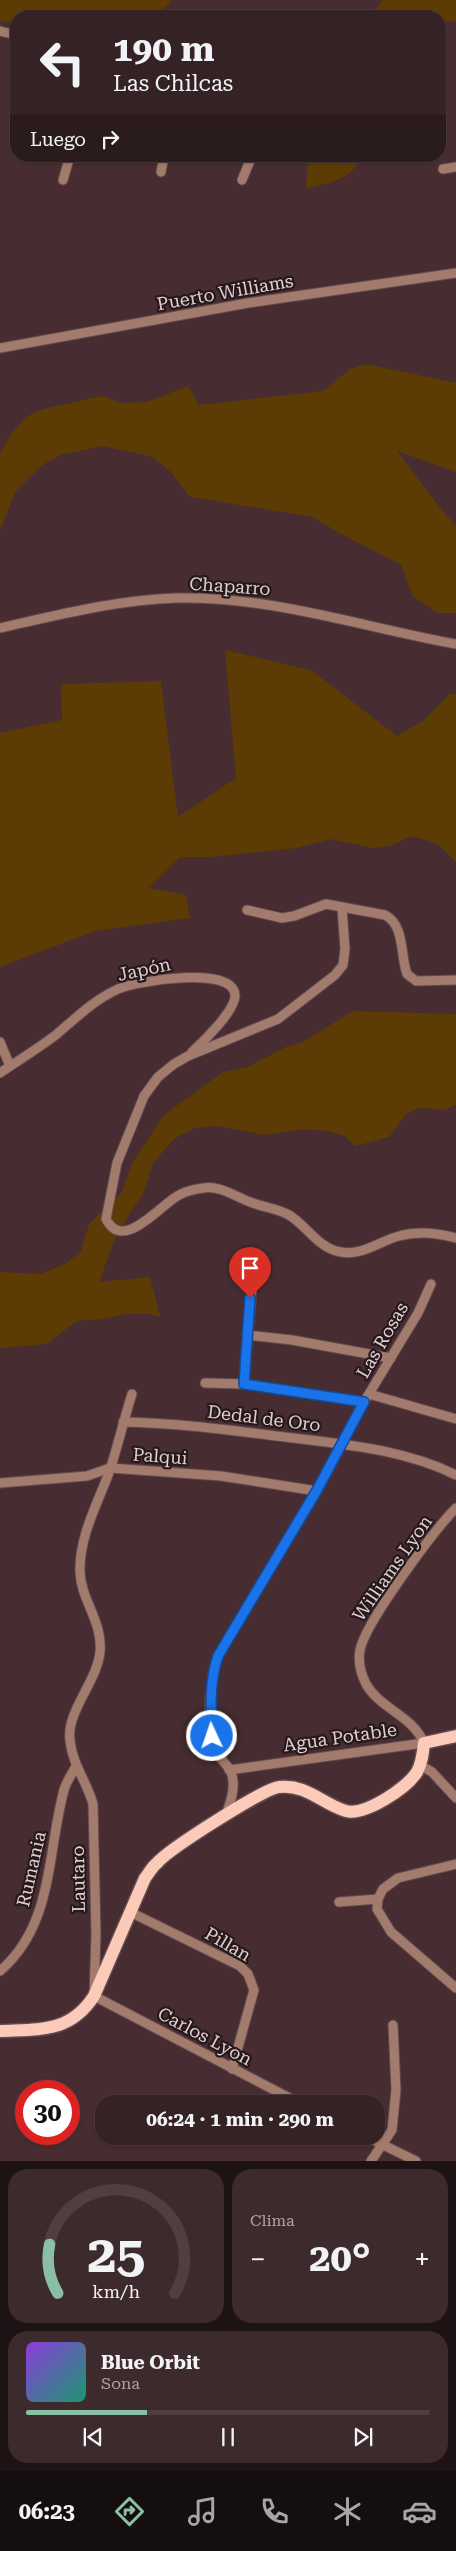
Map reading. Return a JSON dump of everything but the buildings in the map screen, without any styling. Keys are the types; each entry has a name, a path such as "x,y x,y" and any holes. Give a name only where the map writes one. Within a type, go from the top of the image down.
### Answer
{"main road":[{"name":"Agua Potable","path":"424,1743 456,1736"},
{"path":"0,2031 52,2028 68,2022 85,2010 94,1996 145,1878 157,1862 226,1815 263,1792 277,1787 292,1786 304,1789 345,1811 364,1811 408,1782 420,1765 424,1743"}],"street":[{"path":"63,180 68,162"},
{"path":"161,172 163,162"},
{"path":"242,180 250,162"},
{"path":"443,169 456,167"},
{"name":"Puerto Williams","path":"0,348 258,302 456,273"},
{"name":"Chaparro","path":"0,628 85,609 144,600 208,599 270,604 456,644"},
{"path":"247,910 282,918 294,916 318,905 326,904 385,914 393,919 398,928 407,974 416,981 456,980"},
{"path":"342,908 343,965 334,975 278,1018 188,1056 158,1077 144,1096 117,1163 106,1219 115,1230 124,1231 140,1225 179,1194 204,1187 234,1194 250,1202 286,1213 315,1239 328,1248 341,1252 368,1249 411,1233 443,1235 456,1238"},
{"name":"Japón","path":"0,1073 55,1035 98,999 120,988 172,978 224,981 232,987 235,994 233,1003 218,1027 188,1056"},
{"path":"0,1042 10,1066"},
{"name":"Las Rosas","path":"230,1770 214,1747 210,1694 213,1671 233,1628 317,1490 340,1444 418,1313 431,1284"},
{"path":"244,1384 252,1286"},
{"path":"247,1335 292,1340 391,1358"},
{"path":"205,1383 244,1384 367,1398 456,1419"},
{"path":"110,1468 132,1394"},
{"name":"Dedal de Oro","path":"123,1422 180,1423 340,1444 411,1457 456,1475"},
{"name":"Palqui","path":"0,1482 88,1476 110,1468 221,1476 317,1490"},
{"name":"Lautaro","path":"94,1996 96,1934 93,1804 89,1788 76,1766 70,1740 70,1727 96,1669 101,1638 80,1573 83,1542 110,1468"},
{"name":"Williams Lyon","path":"424,1743 411,1722 381,1702 366,1684 360,1663 360,1651 364,1638 381,1609 444,1521 456,1508"},
{"name":"Agua Potable","path":"230,1770 424,1743"},
{"path":"420,1765 432,1772 456,1798"},
{"name":"Rumania","path":"0,1971 12,1961 28,1937 38,1914 48,1881 64,1789 76,1766"},
{"path":"226,1815 233,1790 230,1770"},
{"path":"456,1864 398,1878 383,1890 378,1899 376,1909 391,1932 456,1988"},
{"path":"339,1902 378,1899"},
{"name":"Pillan","path":"130,1912 240,1966 248,1974 254,1990 232,2069"},
{"name":"Carlos Lyon","path":"94,1996 283,2095"},
{"path":"372,2161 384,2146 392,2130 396,2090 393,2025"},
{"path":"384,2146 416,2161"}],"shaded area":[{"path":"0,0 172,0 163,10 10,10 10,23 0,21"},
{"path":"383,0 456,0 456,21 446,22 446,10 374,10"},
{"path":"308,162 357,162 352,170 339,179 306,189"},
{"path":"366,364 456,383 456,472 397,451 445,514 456,525 456,613 438,613 413,597 401,565 313,517 190,497 169,470 153,457 103,446 60,455 41,466 15,492 0,531 0,453 11,434 26,417 43,409 102,396 122,403 147,402 188,386 199,405 323,391 350,369"},
{"path":"225,650 311,670 397,736 423,721 450,694 456,694 456,862 438,844 412,836 390,846 372,848 330,839 297,848 211,857 180,857 149,888 186,895 190,918 95,931 0,967 0,733 62,720 61,684 161,681 178,817 236,778"},
{"path":"353,1011 456,1014 456,1105 445,1110 421,1108 407,1113 389,1137 355,1146 345,1136 327,1131 303,1129 265,1135 217,1126 194,1128 174,1139 153,1163 144,1192 117,1233 99,1282 150,1277 160,1317 150,1314 126,1314 103,1319 77,1321 46,1344 0,1348 0,1272 41,1274 67,1263 81,1251 89,1224 122,1192 132,1163 164,1115 223,1072 248,1067 286,1047 303,1042"}],"route":[{"path":"212,1736 210,1694 213,1671 218,1656 317,1490 364,1402 244,1384 250,1298"}]}
